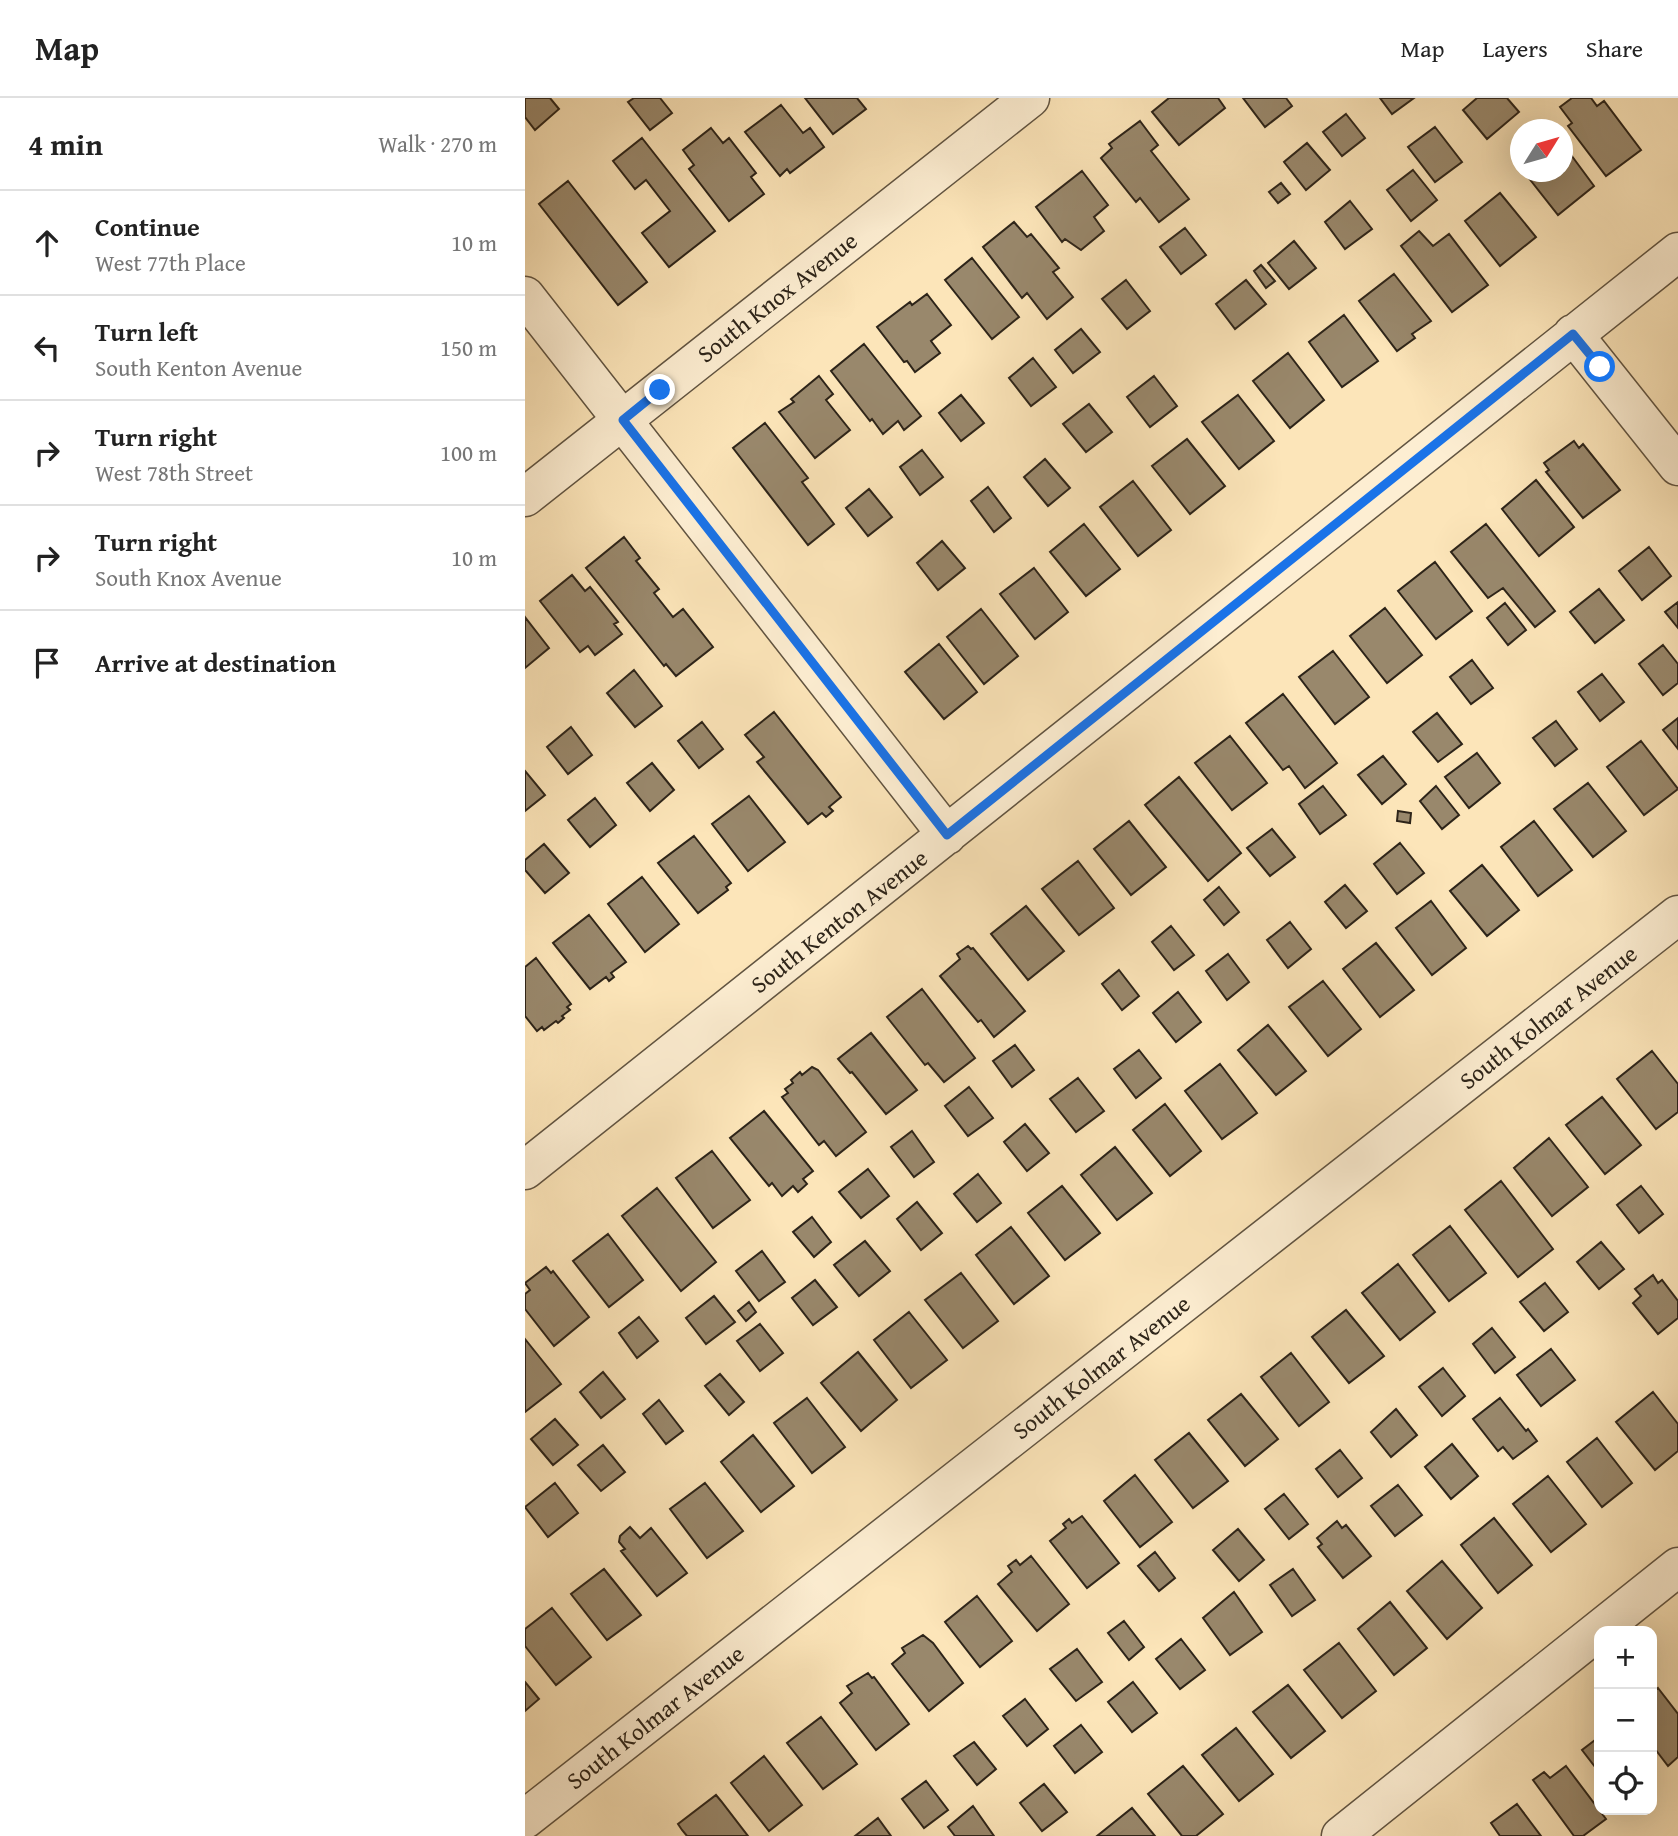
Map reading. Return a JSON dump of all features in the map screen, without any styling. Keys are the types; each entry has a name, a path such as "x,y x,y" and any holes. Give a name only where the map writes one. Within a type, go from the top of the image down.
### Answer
{"street":[{"name":"South Knox Avenue","path":"525,497 1030,98"},
{"name":"South Kenton Avenue","path":"525,1170 1678,252"},
{"path":"525,296 947,835"},
{"path":"1573,334 1678,466"},
{"name":"South Kolmar Avenue","path":"525,1819 1678,915"},
{"path":"1341,1836 1678,1567"}],"building":[{"path":"525,98 550,98 559,109 535,130 525,117"},
{"path":"634,98 660,98 672,113 650,130 628,102"},
{"path":"805,98 857,98 866,109 833,134"},
{"path":"1169,98 1218,98 1225,108 1179,145 1152,112"},
{"path":"1243,98 1286,98 1292,106 1265,127"},
{"path":"1380,98 1414,98 1392,114"},
{"path":"1477,98 1507,98 1519,112 1487,139 1463,110"},
{"path":"1572,98 1591,98 1597,106 1604,101 1641,150 1606,176 1573,133 1573,119 1569,119 1560,107"},
{"path":"781,105 803,133 810,128 824,147 790,173 787,169 780,176 745,132"},
{"path":"1346,114 1365,138 1342,156 1323,132"},
{"path":"1140,121 1158,145 1151,151 1189,199 1159,222 1140,198 1136,202 1101,158 1112,148 1109,144"},
{"path":"1435,127 1462,162 1435,182 1408,147"},
{"path":"711,128 723,143 729,138 756,173 751,177 764,194 729,221 689,169 694,165 683,150"},
{"path":"642,138 715,231 669,267 642,233 670,211 646,180 635,189 613,161"},
{"path":"1307,143 1330,170 1306,190 1284,162"},
{"path":"1573,158 1594,186 1558,215 1532,182 1573,182"},
{"path":"1413,170 1437,200 1411,221 1387,190"},
{"path":"1082,171 1108,205 1094,217 1104,231 1081,250 1065,239 1062,242 1036,207"},
{"path":"568,181 647,282 618,305 539,204"},
{"path":"1281,183 1290,194 1278,203 1269,192"},
{"path":"1500,193 1536,237 1500,266 1465,221"},
{"path":"1350,201 1372,229 1345,249 1325,222"},
{"path":"1014,222 1027,237 1031,234 1059,268 1053,272 1073,297 1047,319 1027,293 1022,298 983,247"},
{"path":"1185,228 1206,255 1181,274 1160,247"},
{"path":"1419,231 1433,246 1449,234 1488,285 1452,312 1401,246"},
{"path":"1294,241 1316,268 1289,289 1268,263"},
{"path":"972,258 1019,317 992,339 945,280"},
{"path":"1261,265 1275,281 1266,288 1254,271"},
{"path":"1394,274 1431,321 1412,334 1415,338 1397,351 1359,301"},
{"path":"1126,280 1150,311 1127,329 1102,299"},
{"path":"1246,280 1266,304 1235,329 1216,304"},
{"path":"927,294 951,325 931,341 940,353 915,372 877,327 910,302 912,305"},
{"path":"1344,315 1378,361 1342,387 1309,342"},
{"path":"1081,329 1100,352 1073,373 1055,350"},
{"path":"864,344 921,416 904,430 898,421 883,434 831,371"},
{"path":"1288,353 1324,400 1290,428 1253,381"},
{"path":"1033,358 1056,387 1031,406 1009,378"},
{"path":"819,376 833,394 826,400 850,430 815,458 779,412 794,402 791,399"},
{"path":"1154,376 1177,406 1150,427 1127,397"},
{"path":"961,395 984,423 961,441 939,413"},
{"path":"1238,395 1274,441 1239,469 1202,422"},
{"path":"1089,404 1112,432 1086,452 1063,424"},
{"path":"765,423 808,478 802,482 834,524 808,545 733,448"},
{"path":"1187,439 1225,486 1190,514 1152,466"},
{"path":"1574,441 1579,448 1583,444 1620,490 1583,518 1546,472 1549,470 1544,463"},
{"path":"922,450 943,477 920,495 900,467"},
{"path":"1045,459 1070,488 1048,506 1024,477"},
{"path":"1536,480 1574,527 1539,556 1502,509"},
{"path":"1133,481 1171,530 1138,556 1100,507"},
{"path":"988,487 1011,518 994,532 971,501"},
{"path":"869,489 892,517 868,536 846,508"},
{"path":"1084,524 1120,569 1086,596 1050,552"},
{"path":"1486,524 1555,611 1535,627 1503,588 1488,598 1451,552"},
{"path":"624,537 640,558 636,561 659,589 654,593 673,617 683,609 713,647 676,676 666,664 664,666 586,568"},
{"path":"942,541 965,568 938,590 917,563"},
{"path":"1649,547 1671,576 1642,600 1619,571"},
{"path":"1435,562 1472,611 1436,639 1398,591"},
{"path":"1034,568 1068,612 1035,639 1000,594"},
{"path":"572,575 585,591 590,587 618,622 614,624 622,634 595,655 588,646 580,652 540,601"},
{"path":"1599,589 1624,620 1595,643 1570,612"},
{"path":"1678,602 1678,628 1665,612"},
{"path":"1505,603 1526,630 1508,645 1487,618"},
{"path":"1385,608 1422,655 1387,683 1350,636"},
{"path":"981,609 1018,656 984,684 947,637"},
{"path":"525,617 549,648 525,668"},
{"path":"939,644 977,692 944,719 905,672"},
{"path":"1663,645 1678,664 1678,683 1663,695 1639,664"},
{"path":"1333,651 1369,697 1335,724 1299,677"},
{"path":"1472,660 1493,688 1471,704 1450,677"},
{"path":"634,670 662,706 635,727 607,693"},
{"path":"1602,674 1624,702 1600,721 1578,692"},
{"path":"1283,694 1337,763 1305,788 1289,766 1283,770 1246,723"},
{"path":"774,712 841,797 829,807 833,811 826,817 822,813 808,824 757,762 764,757 745,735"},
{"path":"1437,713 1462,744 1438,762 1413,732"},
{"path":"1678,718 1678,749 1663,730"},
{"path":"1556,721 1577,749 1555,766 1533,738"},
{"path":"702,722 723,749 699,768 678,741"},
{"path":"571,727 592,755 568,774 547,747"},
{"path":"1230,736 1267,783 1232,810 1195,763"},
{"path":"1641,741 1678,789 1644,815 1607,767"},
{"path":"1477,753 1500,783 1469,808 1445,777"},
{"path":"1383,756 1406,784 1382,804 1358,775"},
{"path":"652,763 674,790 650,811 627,783"},
{"path":"525,771 545,795 525,811"},
{"path":"1179,777 1241,853 1208,881 1145,805"},
{"path":"1588,783 1626,831 1593,857 1554,809"},
{"path":"1323,786 1346,815 1320,834 1299,804"},
{"path":"1436,786 1459,815 1442,829 1420,801"},
{"path":"749,796 785,842 748,871 712,824"},
{"path":"595,798 616,825 590,847 568,820"},
{"path":"1398,811 1411,813 1410,823 1397,821"},
{"path":"1129,821 1166,867 1131,895 1094,849"},
{"path":"1534,821 1572,870 1538,896 1501,847"},
{"path":"1272,829 1295,857 1270,876 1247,848"},
{"path":"694,836 731,883 726,887 728,890 698,913 658,863"},
{"path":"1400,843 1424,873 1397,894 1374,864"},
{"path":"544,844 569,873 545,893 525,870 525,860"},
{"path":"1078,861 1114,908 1079,935 1042,889"},
{"path":"1482,865 1519,910 1487,936 1450,891"},
{"path":"642,877 679,924 645,952 608,904"},
{"path":"1345,885 1367,911 1346,928 1325,902"},
{"path":"1219,887 1239,912 1224,925 1204,900"},
{"path":"1431,901 1466,948 1432,975 1396,928"},
{"path":"1026,906 1064,951 1028,980 991,934"},
{"path":"589,915 626,962 611,973 614,977 609,981 606,977 590,989 553,943"},
{"path":"1290,922 1311,949 1288,968 1267,940"},
{"path":"1171,926 1194,955 1174,970 1152,942"},
{"path":"1376,943 1414,990 1380,1017 1343,969"},
{"path":"968,946 973,948 1025,1011 994,1037 940,976 960,959 957,954"},
{"path":"1228,954 1249,982 1227,1000 1206,971"},
{"path":"536,958 571,1004 567,1007 570,1010 558,1023 556,1021 544,1030 542,1027 537,1031 525,1016 525,967"},
{"path":"1119,970 1139,996 1122,1010 1102,984"},
{"path":"1323,981 1361,1029 1328,1056 1289,1007"},
{"path":"922,989 975,1058 944,1082 928,1063 925,1065 887,1017"},
{"path":"1178,992 1201,1022 1176,1042 1153,1013"},
{"path":"1268,1025 1306,1071 1276,1095 1238,1050"},
{"path":"871,1033 917,1090 886,1114 838,1059"},
{"path":"1015,1045 1034,1070 1012,1087 993,1061"},
{"path":"1139,1050 1161,1078 1136,1098 1114,1069"},
{"path":"1652,1051 1678,1084 1678,1112 1656,1129 1617,1079"},
{"path":"1220,1064 1257,1113 1222,1139 1185,1091"},
{"path":"812,1067 818,1070 866,1132 836,1156 824,1141 819,1145 782,1097 788,1093 785,1089 793,1083 791,1080"},
{"path":"1078,1078 1104,1111 1076,1132 1050,1099"},
{"path":"969,1087 993,1118 968,1136 945,1106"},
{"path":"1602,1097 1641,1145 1605,1174 1566,1125"},
{"path":"1165,1104 1201,1151 1170,1176 1133,1130"},
{"path":"764,1111 813,1171 803,1179 807,1184 798,1192 793,1186 782,1196 772,1183 769,1186 730,1138"},
{"path":"1025,1124 1049,1153 1027,1171 1004,1142"},
{"path":"912,1131 934,1162 914,1177 891,1147"},
{"path":"1549,1138 1588,1187 1552,1216 1514,1168"},
{"path":"1115,1147 1152,1193 1117,1220 1081,1175"},
{"path":"712,1151 750,1200 713,1228 676,1178"},
{"path":"868,1169 889,1196 861,1218 839,1192"},
{"path":"978,1174 1001,1203 977,1222 954,1194"},
{"path":"1501,1181 1553,1249 1518,1277 1465,1210"},
{"path":"1062,1186 1100,1233 1065,1260 1028,1213"},
{"path":"1641,1186 1663,1214 1639,1233 1617,1205"},
{"path":"657,1188 716,1262 681,1291 622,1216"},
{"path":"917,1202 942,1233 921,1250 897,1219"},
{"path":"812,1217 831,1242 814,1257 793,1232"},
{"path":"1450,1226 1486,1273 1449,1301 1413,1255"},
{"path":"1011,1227 1049,1276 1014,1304 976,1255"},
{"path":"608,1234 643,1280 609,1307 573,1261"},
{"path":"865,1241 890,1271 859,1296 834,1265"},
{"path":"1601,1242 1624,1269 1599,1289 1577,1262"},
{"path":"762,1251 785,1282 759,1301 736,1271"},
{"path":"1398,1264 1435,1312 1400,1340 1362,1293"},
{"path":"546,1267 551,1273 553,1271 589,1317 554,1346 525,1309 525,1294 530,1290 525,1283"},
{"path":"961,1273 998,1321 963,1348 925,1300"},
{"path":"1653,1275 1658,1283 1662,1280 1678,1301 1678,1318 1658,1334 1633,1303 1641,1296 1635,1289"},
{"path":"815,1280 837,1307 813,1325 792,1298"},
{"path":"1545,1283 1568,1312 1544,1331 1520,1302"},
{"path":"714,1296 735,1322 706,1344 686,1318"},
{"path":"749,1302 756,1312 746,1321 738,1311"},
{"path":"1346,1310 1384,1356 1349,1383 1312,1337"},
{"path":"909,1312 947,1360 911,1388 874,1340"},
{"path":"639,1317 658,1341 637,1358 619,1333"},
{"path":"760,1324 783,1353 760,1371 737,1341"},
{"path":"1492,1328 1515,1357 1495,1373 1473,1344"},
{"path":"525,1339 561,1384 525,1412"},
{"path":"1551,1349 1575,1380 1541,1406 1517,1375"},
{"path":"858,1352 897,1400 861,1431 821,1383"},
{"path":"1291,1353 1329,1402 1299,1426 1261,1377"},
{"path":"1443,1368 1465,1396 1442,1416 1419,1387"},
{"path":"603,1372 625,1399 601,1418 580,1392"},
{"path":"720,1374 744,1402 729,1415 705,1386"},
{"path":"1653,1392 1678,1424 1678,1451 1655,1470 1616,1422"},
{"path":"1241,1394 1278,1439 1245,1466 1208,1420"},
{"path":"807,1398 845,1447 812,1473 774,1423"},
{"path":"1500,1398 1537,1441 1513,1459 1503,1447 1498,1451 1473,1419"},
{"path":"659,1400 683,1431 666,1444 643,1414"},
{"path":"1396,1409 1417,1435 1391,1457 1371,1432"},
{"path":"555,1419 578,1445 553,1465 531,1439"},
{"path":"1189,1433 1228,1481 1193,1508 1155,1460"},
{"path":"753,1435 794,1486 761,1512 721,1462"},
{"path":"1597,1438 1632,1483 1602,1507 1567,1462"},
{"path":"1452,1444 1478,1476 1451,1499 1425,1467"},
{"path":"603,1445 625,1472 601,1491 578,1465"},
{"path":"1340,1450 1362,1478 1338,1497 1316,1469"},
{"path":"1135,1475 1172,1522 1140,1547 1104,1501"},
{"path":"1548,1476 1586,1524 1551,1552 1513,1504"},
{"path":"555,1483 578,1513 548,1537 525,1507"},
{"path":"705,1483 743,1531 707,1558 670,1509"},
{"path":"1398,1485 1422,1515 1395,1536 1371,1506"},
{"path":"1284,1494 1308,1524 1289,1539 1265,1509"},
{"path":"1082,1516 1119,1563 1087,1588 1050,1541 1066,1528 1063,1524 1069,1519 1072,1523"},
{"path":"1494,1518 1532,1565 1498,1593 1461,1545"},
{"path":"1337,1521 1342,1528 1346,1525 1371,1556 1343,1578 1318,1547 1322,1544 1317,1538"},
{"path":"630,1527 640,1538 651,1528 687,1573 657,1596 621,1551 625,1549 619,1542 620,1536"},
{"path":"1238,1529 1264,1560 1239,1581 1213,1550"},
{"path":"1155,1552 1175,1578 1159,1591 1138,1566"},
{"path":"1031,1556 1069,1604 1037,1631 998,1584 1012,1572 1008,1566 1016,1560 1020,1565"},
{"path":"1442,1561 1482,1608 1447,1639 1407,1591"},
{"path":"604,1569 641,1615 607,1640 571,1594"},
{"path":"1293,1569 1315,1600 1292,1616 1270,1585"},
{"path":"1234,1592 1262,1632 1230,1655 1203,1618"},
{"path":"977,1596 1012,1641 980,1667 945,1622"},
{"path":"1390,1602 1427,1648 1394,1675 1358,1629"},
{"path":"552,1608 591,1657 556,1685 525,1646 525,1629"},
{"path":"1124,1621 1144,1647 1129,1660 1108,1633"},
{"path":"923,1635 933,1643 963,1683 929,1711 892,1664 905,1653 902,1648"},
{"path":"1181,1639 1205,1670 1180,1689 1156,1659"},
{"path":"1339,1643 1376,1691 1342,1718 1304,1670"},
{"path":"1077,1649 1102,1682 1076,1701 1050,1669"},
{"path":"868,1673 874,1677 909,1724 876,1750 840,1703 852,1693 847,1686"},
{"path":"525,1682 539,1699 525,1711"},
{"path":"1133,1682 1157,1713 1132,1732 1108,1702"},
{"path":"1288,1685 1325,1731 1291,1758 1253,1712"},
{"path":"1657,1689 1678,1714 1678,1757 1668,1766 1657,1752"},
{"path":"1025,1699 1048,1729 1027,1746 1003,1716"},
{"path":"821,1717 857,1764 823,1789 787,1743"},
{"path":"1081,1725 1102,1752 1075,1773 1054,1746"},
{"path":"1236,1728 1273,1774 1239,1801 1202,1755"},
{"path":"1594,1741 1594,1766 1582,1750"},
{"path":"974,1742 996,1769 977,1785 954,1756"},
{"path":"764,1756 802,1805 769,1831 731,1783"},
{"path":"1183,1766 1223,1814 1196,1836 1182,1836 1148,1794"},
{"path":"1566,1766 1594,1803 1594,1815 1603,1815 1606,1819 1583,1836 1574,1836 1533,1780 1544,1772 1550,1778"},
{"path":"926,1781 948,1810 924,1828 902,1799"},
{"path":"1044,1784 1067,1812 1042,1831 1020,1803"},
{"path":"716,1795 748,1836 687,1836 682,1830 678,1824"},
{"path":"1517,1804 1541,1836 1500,1836 1491,1823"},
{"path":"973,1806 994,1836 955,1836 948,1827"},
{"path":"1132,1808 1155,1836 1097,1836"},
{"path":"878,1818 891,1836 855,1836"}],"route":[{"path":"660,390 623,420 947,835 1573,334 1600,367"}]}
